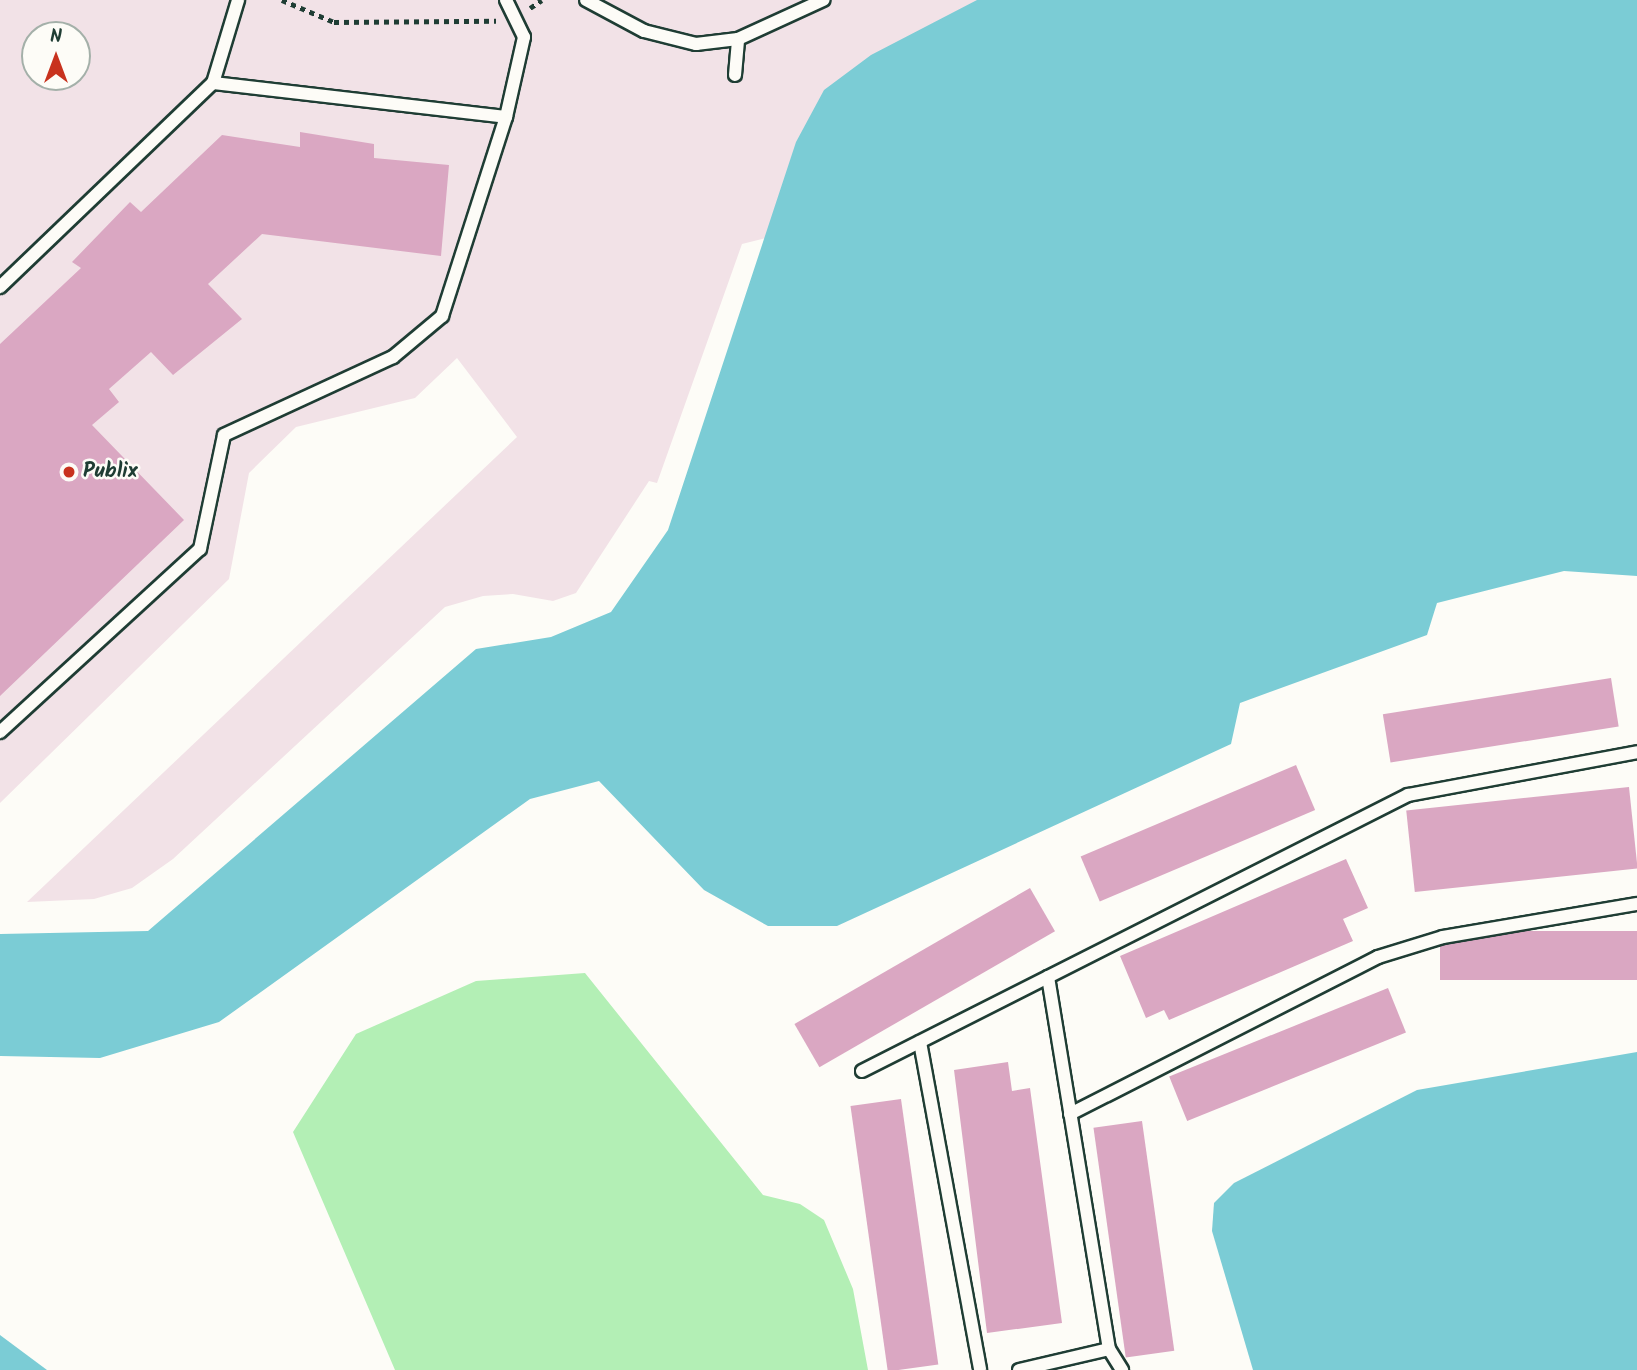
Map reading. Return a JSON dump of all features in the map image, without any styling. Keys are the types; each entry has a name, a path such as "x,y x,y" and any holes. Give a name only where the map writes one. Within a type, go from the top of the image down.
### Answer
{"lane":[{"path":"0,287 214,83 238,0"},
{"path":"0,732 200,549 224,435 393,357 442,316 506,117 523,37 506,0"},
{"path":"586,0 644,30 696,44 738,39 808,3 823,0"},
{"path":"736,75 738,39"},
{"path":"214,83 506,117"},
{"path":"862,1072 1408,795 1637,752"},
{"path":"1070,1114 1378,957 1443,937 1637,904"},
{"path":"1048,977 1109,1349 1122,1370"},
{"path":"920,1042 980,1370"},
{"path":"1019,1370 1109,1349"}],"path":[{"path":"282,0 334,22 471,25"}],"shaded area":[{"path":"0,0 1637,0 1637,17 742,244 657,483 649,481 576,593 553,601 513,594 483,596 445,607 173,859 132,888 94,899 27,902 517,437 457,358 415,398 296,427 249,473 229,579 0,803"}],"green space":[{"path":"585,973 763,1195 800,1204 824,1220 853,1289 868,1370 395,1370 293,1132 356,1034 476,981"}],"water":[{"path":"977,0 1637,0 1637,576 1564,571 1437,603 1427,635 1240,703 1231,744 837,926 768,926 704,890 599,781 530,799 219,1022 100,1058 0,1056 0,934 148,931 476,649 551,637 611,612 668,530 796,142 824,90 871,55"},
{"path":"1637,1052 1637,1370 1253,1370 1212,1231 1214,1203 1234,1183 1417,1090"},
{"path":"0,1335 47,1370 0,1370"}],"building":[{"path":"300,132 374,144 374,158 449,165 441,256 262,234 208,284 242,319 173,375 151,352 109,389 119,402 92,425 184,520 0,696 0,344 81,268 72,262 130,202 141,212 222,135 300,147"},
{"path":"1611,678 1619,726 1391,763 1383,714"},
{"path":"1296,765 1315,810 1100,902 1081,856"},
{"path":"1629,787 1637,869 1415,892 1406,810"},
{"path":"1346,859 1368,908 1343,919 1353,941 1169,1020 1164,1010 1146,1018 1120,956"},
{"path":"1030,888 1055,931 819,1067 794,1024"},
{"path":"1440,931 1637,931 1637,980 1440,980"},
{"path":"1388,988 1406,1033 1187,1121 1169,1076"},
{"path":"1008,1062 1012,1091 1030,1088 1062,1323 987,1333 954,1070"},
{"path":"901,1099 938,1364 888,1370 850,1106"},
{"path":"1142,1121 1174,1351 1126,1358 1093,1128"}],"place":[{"name":"Publix","path":"69,472"}]}
